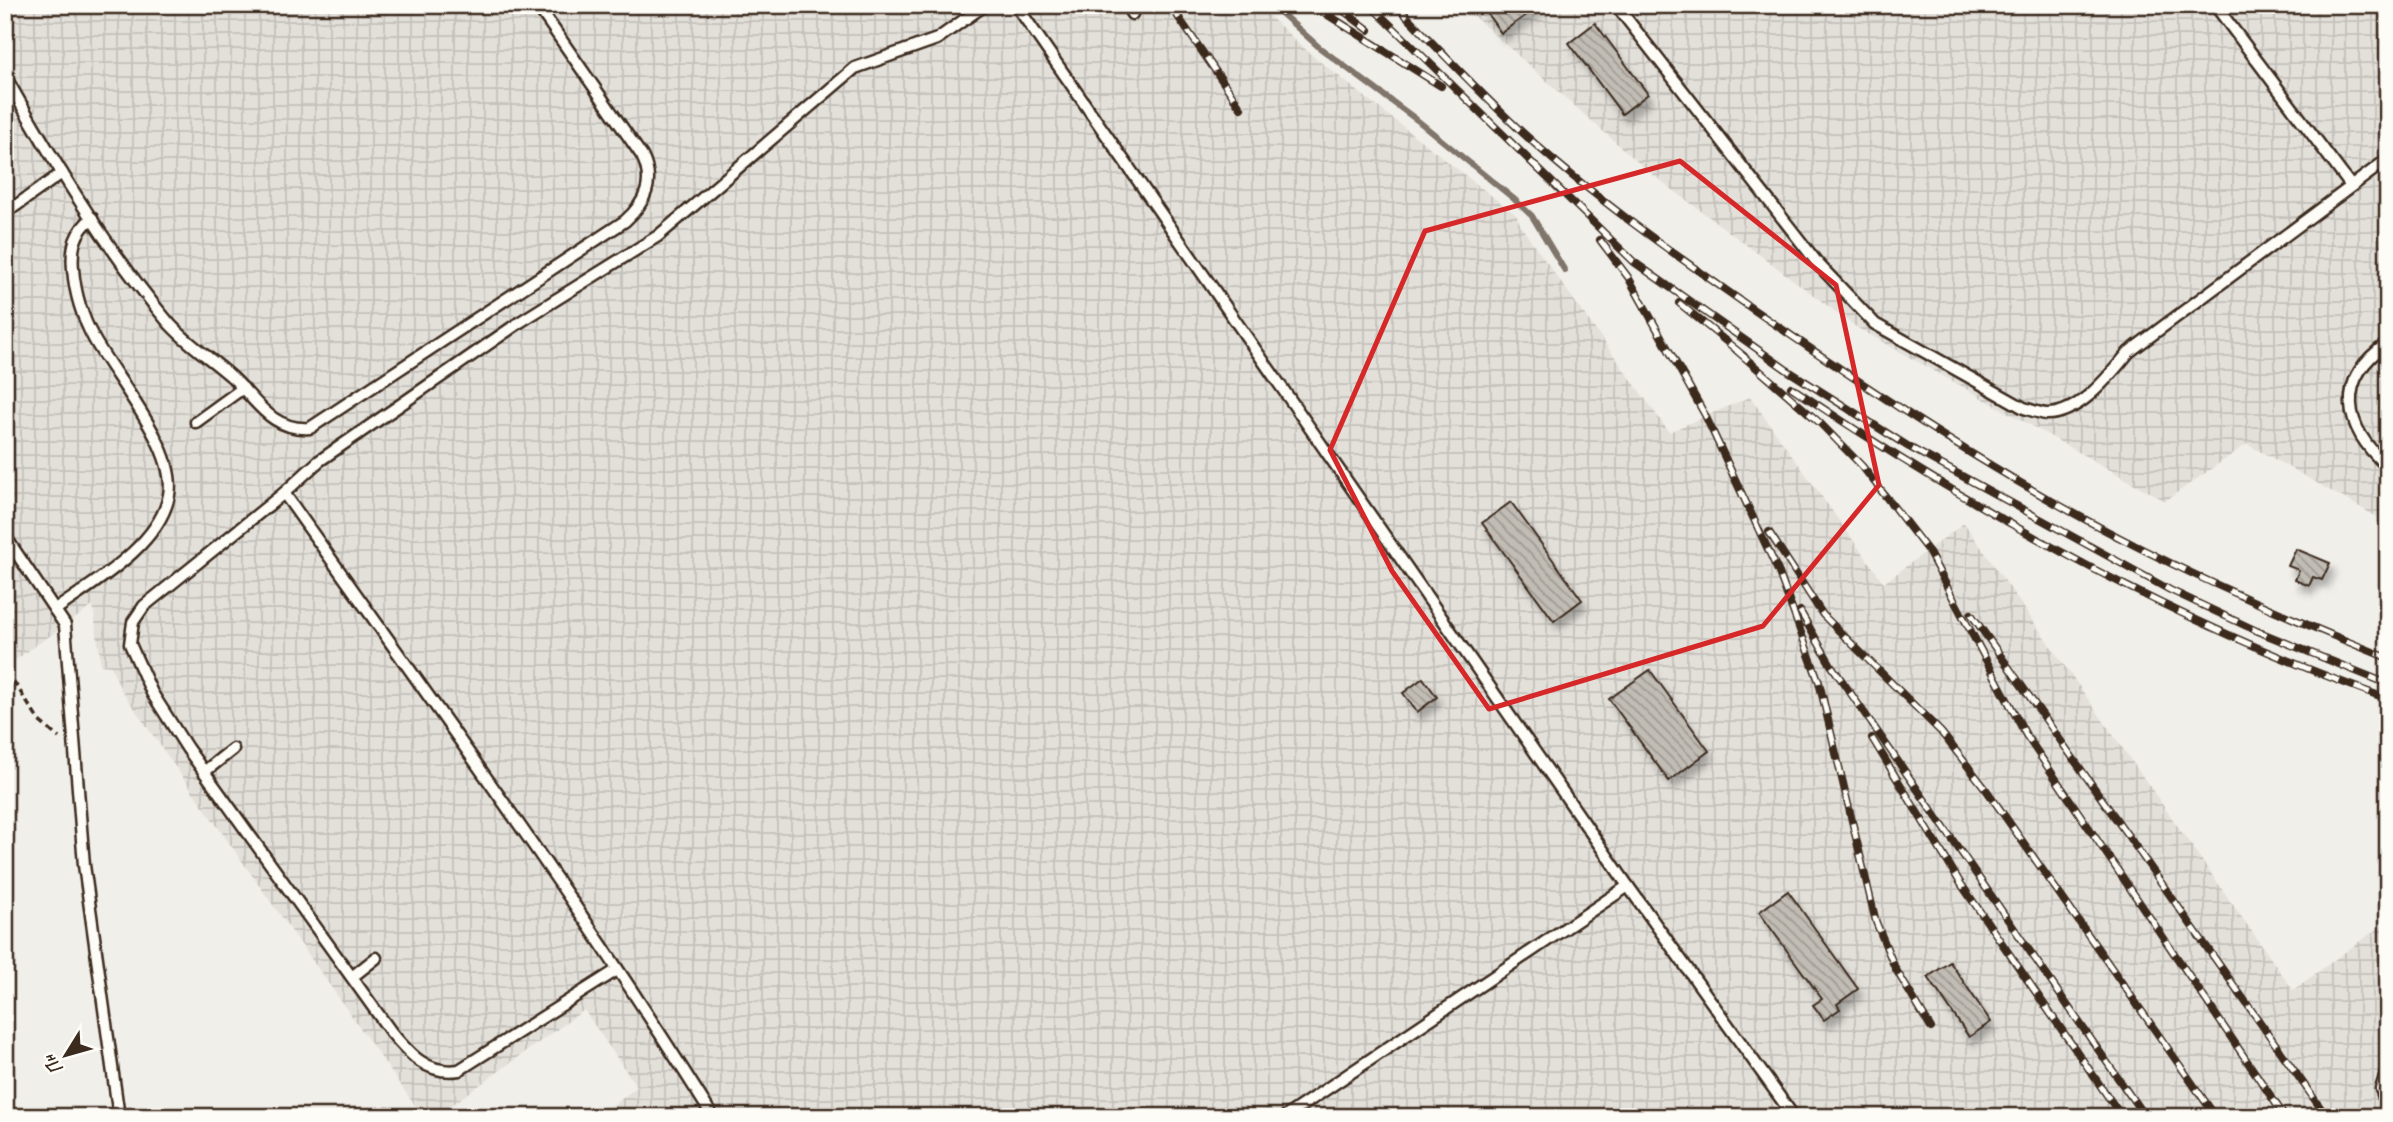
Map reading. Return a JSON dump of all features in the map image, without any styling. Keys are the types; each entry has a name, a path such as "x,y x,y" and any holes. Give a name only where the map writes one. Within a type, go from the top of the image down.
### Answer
{"lane":[{"path":"5,76 62,173 169,323 243,388 278,424 300,429 318,425 625,221 646,196 649,176 642,156 537,5"},
{"path":"617,970 474,1064 450,1072 428,1068 404,1048 204,772 141,674 130,644 133,622 151,599 284,494 320,461 442,375 658,236 855,68 930,42 985,5"},
{"path":"1016,5 1628,886 1794,1117"},
{"path":"1616,5 1818,265 1857,308 1875,324 2024,408 2045,414 2060,411 2078,402 2110,375 2129,352 2388,159"},
{"path":"2215,5 2351,186"},
{"path":"5,208 15,206 62,173"},
{"path":"55,610 128,557 156,524 169,495 169,474 157,444 94,339 78,302 74,283 74,240 81,226 92,218"},
{"path":"2388,343 2370,355 2358,370 2350,404 2360,437 2388,467"},
{"path":"196,422 243,388"},
{"path":"284,494 463,745 617,970 713,1117"},
{"path":"5,536 65,625 72,747 84,864 119,1117"},
{"path":"204,772 233,749"},
{"path":"1285,1117 1628,886"},
{"path":"352,977 376,958"},
{"path":"2388,1068 2381,1089 2388,1107"}],"path":[{"path":"8,671 39,721 72,747"}],"highlighted area":[{"path":"1680,161 1836,285 1879,485 1763,626 1489,709 1392,571 1330,450 1425,231"}],"shaded area":[{"path":"5,5 1257,5 1314,57 1516,215 1522,228 1669,432 1750,397 1884,583 1964,523 2293,990 2388,921 2388,1117 597,1117 637,1087 584,1010 435,1117 423,1117 121,690 111,666 101,665 93,606 5,667"},
{"path":"1461,5 2388,5 2388,523 2247,444 2165,501 1856,327 1649,172"}],"building":[{"path":"1481,5 1538,5 1539,6 1501,33"},
{"path":"1595,23 1648,94 1622,114 1569,43"},
{"path":"1511,502 1582,600 1554,621 1482,523"},
{"path":"2296,549 2330,563 2322,580 2313,577 2309,586 2295,580 2299,570 2288,566"},
{"path":"1650,670 1709,751 1669,781 1609,699"},
{"path":"1423,678 1437,697 1417,712 1403,693"},
{"path":"1788,891 1858,989 1837,1004 1840,1009 1824,1020 1813,1005 1822,999 1759,912"},
{"path":"1950,962 1991,1022 1969,1037 1928,977"}],"waterway":[{"path":"1272,5 1320,48 1417,120 1514,199 1532,216 1565,271"}],"railway":[{"path":"1170,5 1241,108"},
{"path":"1312,5 1441,86"},
{"path":"1336,5 1369,30"},
{"path":"1370,5 1634,262 1787,370 1909,447 2170,590 2257,631 2388,684"},
{"path":"1396,5 1507,118 1579,181 1697,270 1897,406 2041,495 2140,548 2263,606 2388,658"},
{"path":"1600,240 1628,277 1705,415 1779,573 1819,682 1876,922 1895,968 1931,1028"},
{"path":"1679,303 1744,356"},
{"path":"1736,350 1820,423 1862,466 1928,551 2026,735 2285,1117"},
{"path":"1791,387 1933,478 2080,562 2232,636 2388,699"},
{"path":"1769,532 1823,615 1941,732 1985,788 2216,1117"},
{"path":"1800,611 1831,665 2145,1117"},
{"path":"1971,614 2327,1117"},
{"path":"1872,738 1961,884 2122,1117"}]}
